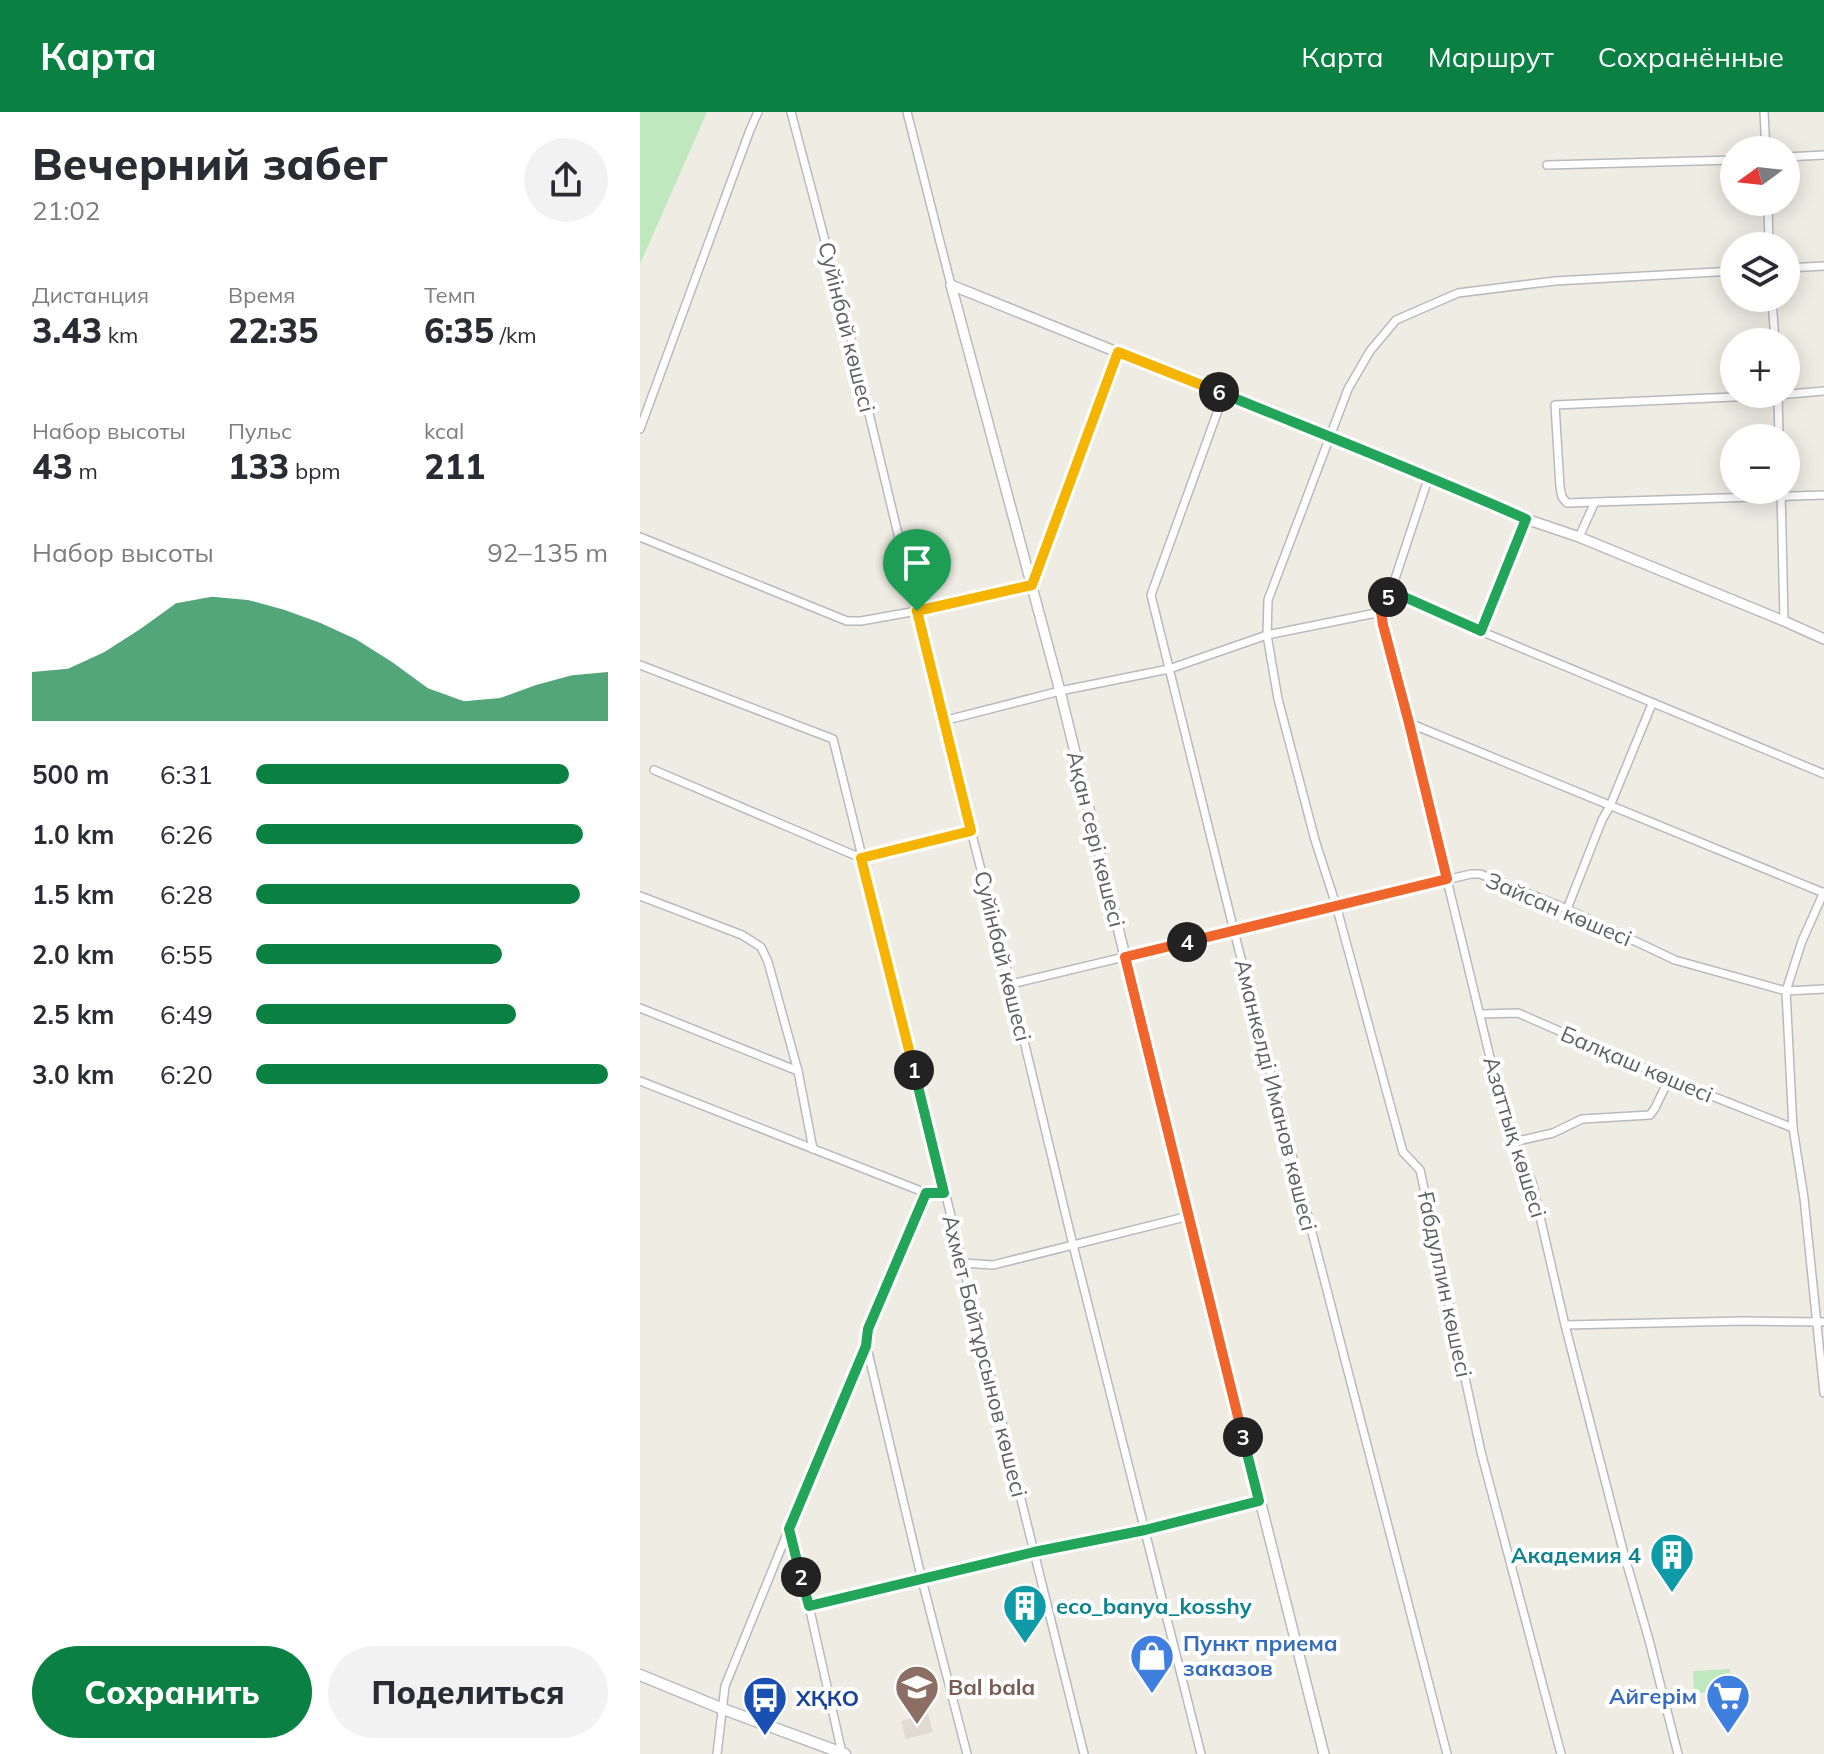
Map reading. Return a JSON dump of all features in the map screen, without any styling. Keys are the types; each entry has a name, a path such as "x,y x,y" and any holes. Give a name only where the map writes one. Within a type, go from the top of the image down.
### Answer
{"main road":[{"path":"640,1675 843,1753"}],"street":[{"path":"640,429 758,112"},
{"name":"Суйінбай көшесі","path":"791,112 851,339 943,721 1201,1754"},
{"name":"Ақан сері көшесі","path":"907,112 1060,691 1324,1754"},
{"path":"1764,112 1765,136"},
{"path":"1800,156 1824,155"},
{"path":"1547,165 1720,160"},
{"path":"1800,267 1824,266"},
{"name":"Ғабдуллин көшесі","path":"1561,1754 1481,1452 1420,1170 1403,1152 1278,699 1267,635 1268,600 1348,389 1370,351 1396,320 1458,293 1555,281 1720,272"},
{"path":"951,285 1823,636"},
{"path":"640,537 847,621 917,611 1032,585 1118,352"},
{"path":"1800,393 1824,391"},
{"name":"Аманкелді Иманов көшесі","path":"1224,394 1151,595 1234,931 1447,1754"},
{"path":"1720,397 1555,405 1560,487 1567,503 1720,496"},
{"path":"943,721 1060,691 1169,669 1267,635 1381,612 1391,591 1429,476"},
{"path":"1800,494 1824,495"},
{"path":"1579,537 1595,502"},
{"path":"1781,504 1784,621"},
{"path":"1481,631 1526,519"},
{"path":"1391,591 1652,704 1824,774"},
{"name":"Азаттық көшесі","path":"1381,612 1503,1111 1513,1142 1532,1182 1565,1325 1678,1754"},
{"name":"Ахмет Байтұрсынов көшесі","path":"640,665 833,739 1084,1754"},
{"path":"1567,909 1652,704"},
{"path":"1409,723 1824,893 1802,941 1786,991 1793,1128 1821,1323 1824,1393"},
{"path":"654,770 861,858 971,831"},
{"name":"Зайсан көшесі","path":"1011,984 1336,905 1480,874 1567,909 1675,960 1786,991 1824,989"},
{"path":"640,896 742,935 761,947 768,962 798,1071 813,1149"},
{"path":"640,1008 798,1071"},
{"name":"Балқаш көшесі","path":"1480,1014 1518,1013 1669,1079 1793,1128"},
{"path":"1513,1142 1553,1133 1582,1119 1650,1115 1669,1079"},
{"path":"640,1081 926,1193 944,1193"},
{"path":"717,1754 725,1686 926,1193"},
{"path":"962,1263 993,1265 1189,1216"},
{"path":"1565,1325 1743,1321 1821,1323"},
{"path":"866,1346 967,1754"},
{"path":"809,1606 1259,1501"},
{"path":"789,1529 843,1753"}],"shaded area":[{"name":"Bal bala","path":"928,1714 933,1732 906,1739 901,1721"}],"green space":[{"path":"640,112 707,112 640,264"},
{"path":"1730,1669 1731,1691 1694,1693 1693,1671"}],"place":[{"name":"Академия 4","path":"1672,1594"},
{"name":"eco_banya_kosshy","path":"1025,1645"},
{"name":"Пункт приема заказов","path":"1152,1695"},
{"name":"Bal bala","path":"917,1726"},
{"name":"Айгерім","path":"1728,1735"},
{"name":"ХҚКО","path":"765,1737"}],"route":[{"path":"1118,352 1429,476 1526,519 1481,631 1391,591 1381,612 1447,879 1125,957 1259,1501 809,1606 789,1529 926,1193 944,1193 861,858 971,831 917,611 1032,585 1118,352"}]}
